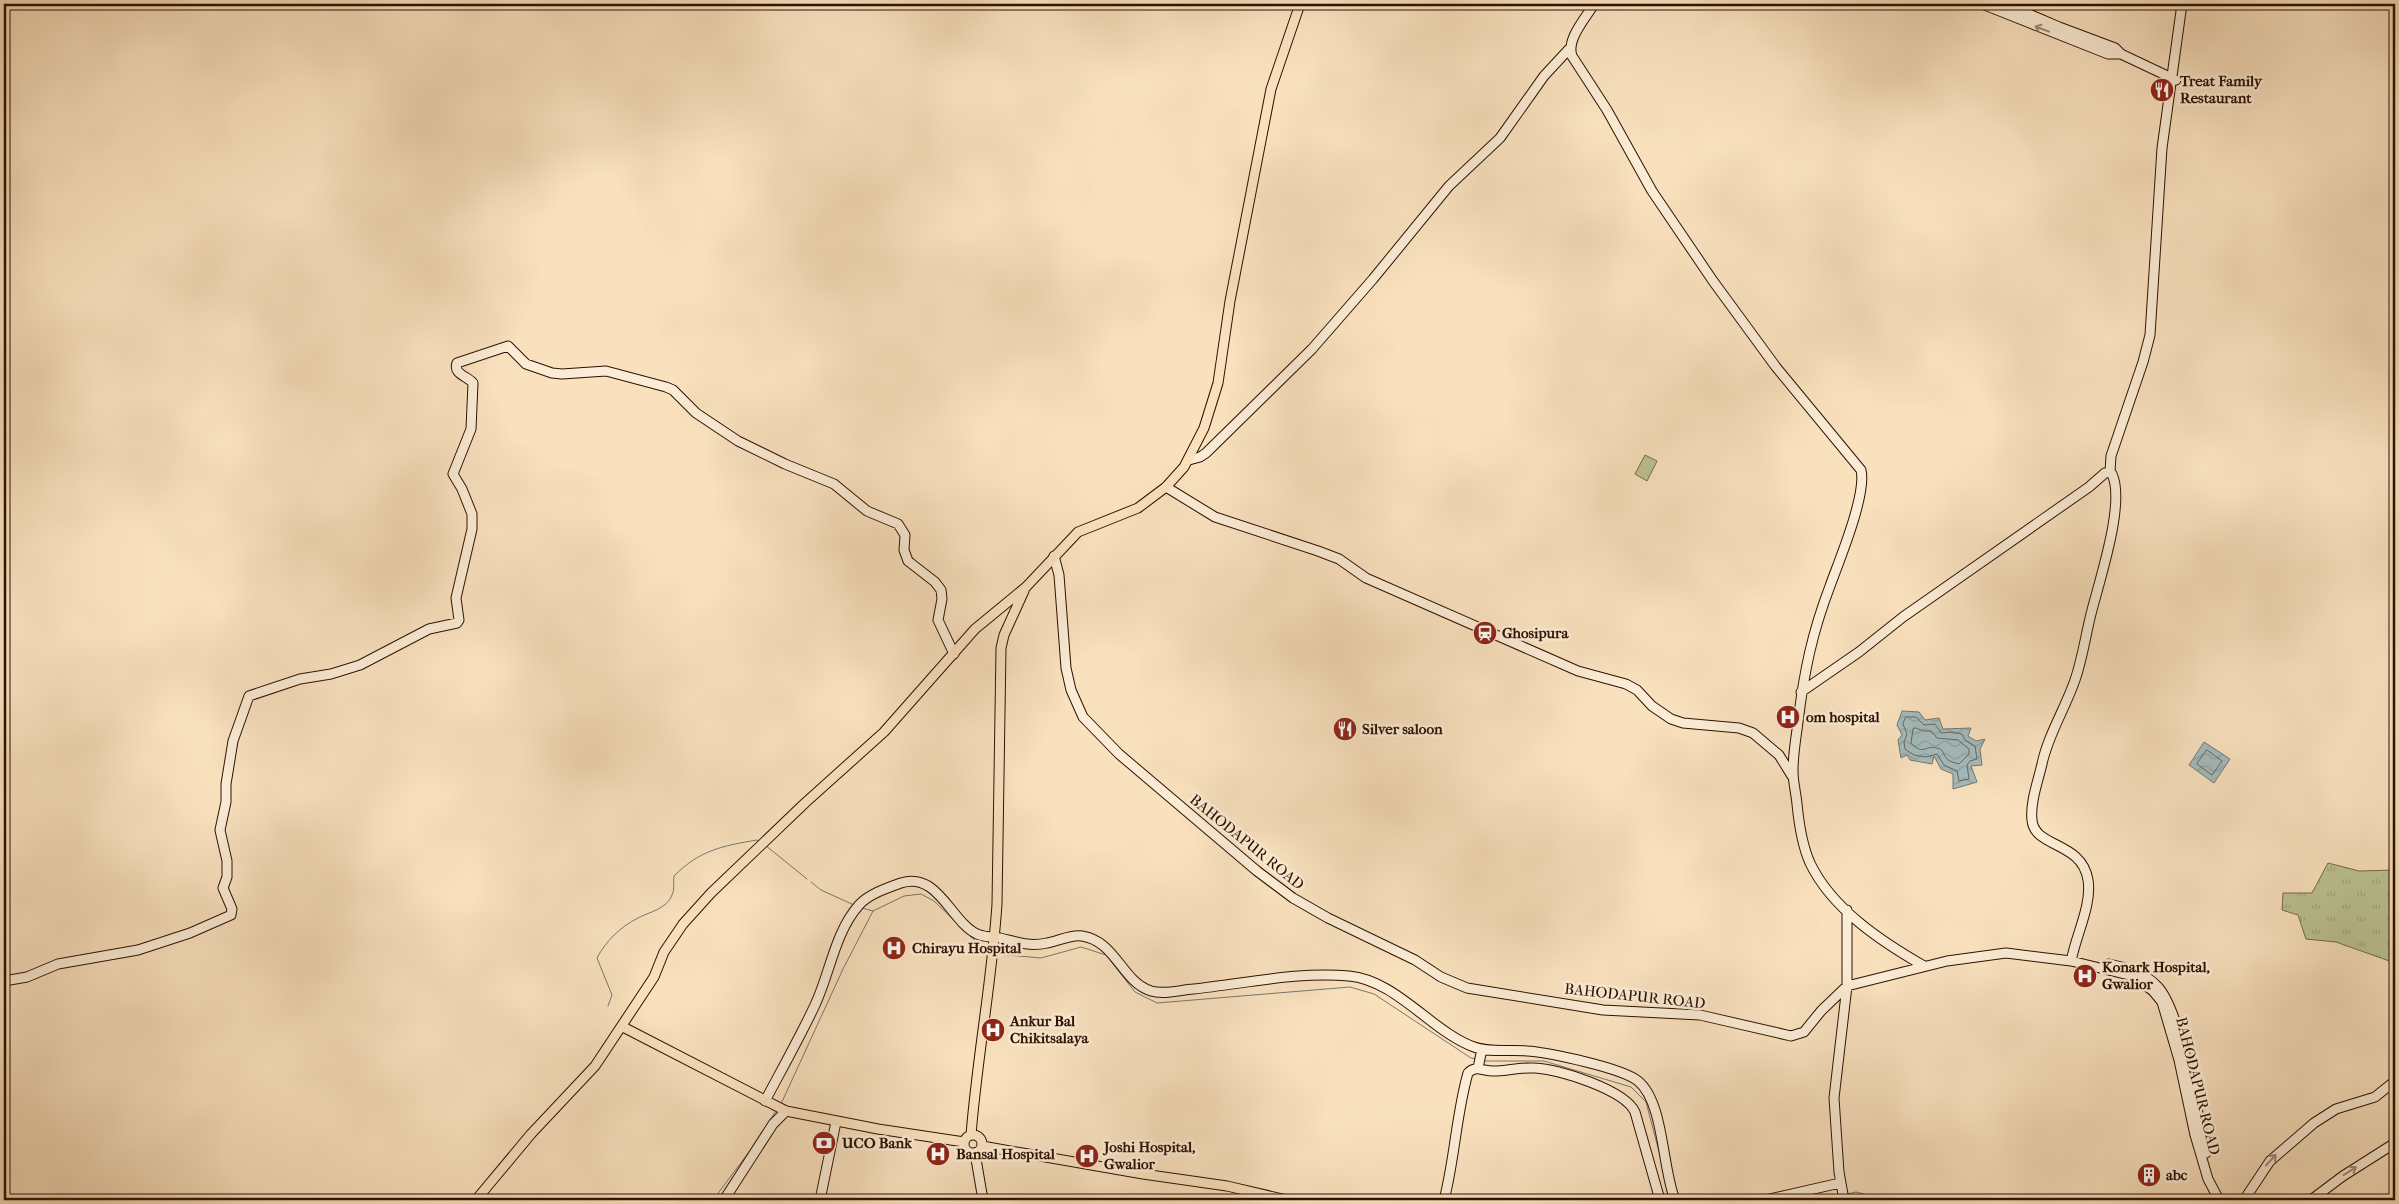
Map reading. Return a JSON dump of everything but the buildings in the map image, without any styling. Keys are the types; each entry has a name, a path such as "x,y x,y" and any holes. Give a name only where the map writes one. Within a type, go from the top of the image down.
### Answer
{"main road":[{"path":"476,1200 532,1134 595,1066 623,1027 654,977 664,952 683,924 711,893 884,732 975,630 1026,587 1054,556 1082,530 1138,508 1166,487 1189,460 1204,428 1218,383 1228,310 1271,89 1300,4"},
{"path":"964,1142 971,1135 976,1076 994,939 1000,858 998,777 1001,648 1004,635 1026,587"},
{"path":"623,1027 783,1110 836,1122 964,1142"},
{"path":"971,1135 981,1138 982,1146"},
{"path":"964,1142 968,1152 975,1153 982,1146"},
{"path":"982,1146 1143,1174 1227,1186 1287,1200"}],"street":[{"path":"1189,460 1206,453 1312,349 1374,279 1449,186 1500,138 1544,76 1570,49 1572,40 1594,4"},
{"path":"1982,4 2108,54 2121,54"},
{"path":"2006,4 2059,27 2116,48 2121,54 2174,79"},
{"path":"2174,79 2182,4"},
{"path":"2072,957 2085,908 2088,889 2087,874 2078,857 2038,834 2033,827 2032,810 2042,762 2078,673 2115,512 2114,477 2110,472 2111,456 2143,362 2150,335 2162,148 2188,4"},
{"path":"1570,49 1607,110 1645,180 1713,281 1776,366 1861,470 1861,486 1854,515 1810,644 1794,754 1794,778 1802,839 1810,863 1834,898 1899,952 1924,966"},
{"path":"4,981 26,977 58,964 138,950 190,933 231,915 232,909 223,888 227,877 227,861 220,830 226,802 226,784 233,741 249,696 300,679 331,674 360,665 429,629 457,624 459,620 456,598 472,529 472,514 462,489 453,478 469,436 473,414 473,383 458,372 455,367 457,363 465,359 508,346 526,364 552,372 562,374 606,371 648,380 673,390 696,414 738,442 834,484 867,511 901,528 905,535 904,550 908,561 935,582 941,590 942,599 938,620 954,654"},
{"path":"1802,692 1859,652 1903,617 1976,568 2110,472"},
{"path":"1166,487 1215,518 1338,559 1362,577 1578,671 1626,684 1637,690 1652,706 1671,719 1683,723 1739,728 1753,733 1779,755 1794,778"},
{"name":"BAHODAPUR ROAD","path":"1054,556 1059,575 1066,668 1071,690 1083,716 1119,754 1257,871 1293,898 1328,918 1414,960 1441,977 1467,988 1603,1010 1700,1015 1791,1036 1804,1032 1847,986 1948,961 2006,953 2062,960 2133,976 2153,991 2162,1002 2169,1022 2195,1135 2208,1179 2219,1200"},
{"path":"768,1102 816,1003 844,929 858,906 870,896 903,882 912,881 921,883 938,894 976,934 1021,945 1036,945 1082,935 1109,949 1132,979 1143,988 1157,993 1290,978 1348,976 1363,978 1406,1002 1472,1047 1481,1051 1540,1053 1613,1070 1638,1080 1655,1106 1665,1168 1675,1200"},
{"path":"1844,1200 1841,1185 1834,1098 1847,986 1847,910"},
{"path":"1948,961 1956,956 1991,948 2072,957 2135,970 2157,985 2168,999 2186,1061 2211,1173 2225,1200"},
{"path":"1478,1066 1481,1051"},
{"path":"1444,1200 1453,1160 1460,1100 1468,1073 1478,1066 1491,1071 1510,1068 1538,1068 1602,1086 1623,1097 1629,1102 1635,1112 1660,1200"},
{"path":"2244,1200 2270,1161 2314,1123 2336,1110 2375,1097 2395,1081"},
{"path":"724,1200 783,1110"},
{"path":"820,1200 836,1122"},
{"path":"2311,1200 2343,1176 2395,1144"},
{"path":"975,1153 983,1200"},
{"path":"1765,1200 1841,1185"}],"green space":[{"path":"1645,455 1657,461 1647,481 1635,474"},
{"path":"2328,863 2359,871 2395,870 2395,963 2336,942 2306,939 2298,915 2282,910 2283,893 2312,893"}],"water":[{"path":"1902,711 1919,712 1925,720 1939,718 1943,729 1971,728 1968,736 1976,741 1985,739 1980,749 1982,765 1971,766 1977,782 1953,789 1953,774 1941,769 1934,756 1932,764 1910,760 1907,755 1901,758 1898,740 1902,735 1897,725"},
{"path":"2204,742 2230,759 2214,783 2189,765"}],"waterway":[{"path":"608,1006 612,995 597,958 609,940 631,922 666,904 673,893 674,876 693,860 712,850 733,844 757,840 760,842"},
{"path":"765,845 807,879"},
{"path":"811,882 821,890 854,905"},
{"path":"781,1104 843,969 873,911 904,896 921,894 934,901 960,926"},
{"path":"862,908 873,911"},
{"path":"966,932 986,951 990,952"},
{"path":"996,954 1041,958 1081,947 1106,955 1135,992 1157,1003 1350,987 1374,994 1471,1058 1477,1059"},
{"path":"1483,1061 1544,1061 1631,1087 1646,1102 1662,1163"},
{"path":"713,1200 752,1148 776,1111"},
{"path":"1847,1194 1856,1192 1884,1200"},
{"path":"1810,1200 1838,1195"}],"place":[{"name":"Treat Family Restaurant","path":"2162,90"},
{"name":"Ghosipura","path":"1485,633"},
{"name":"om hospital","path":"1788,717"},
{"name":"Silver saloon","path":"1345,729"},
{"name":"Chirayu Hospital","path":"894,948"},
{"name":"Konark Hospital, Gwalior","path":"2085,976"},
{"name":"Ankur Bal Chikitsalaya","path":"993,1030"},
{"name":"UCO Bank","path":"824,1143"},
{"name":"Bansal Hospital","path":"938,1154"},
{"name":"Joshi Hospital, Gwalior","path":"1087,1156"},
{"name":"abc","path":"2149,1175"}]}
